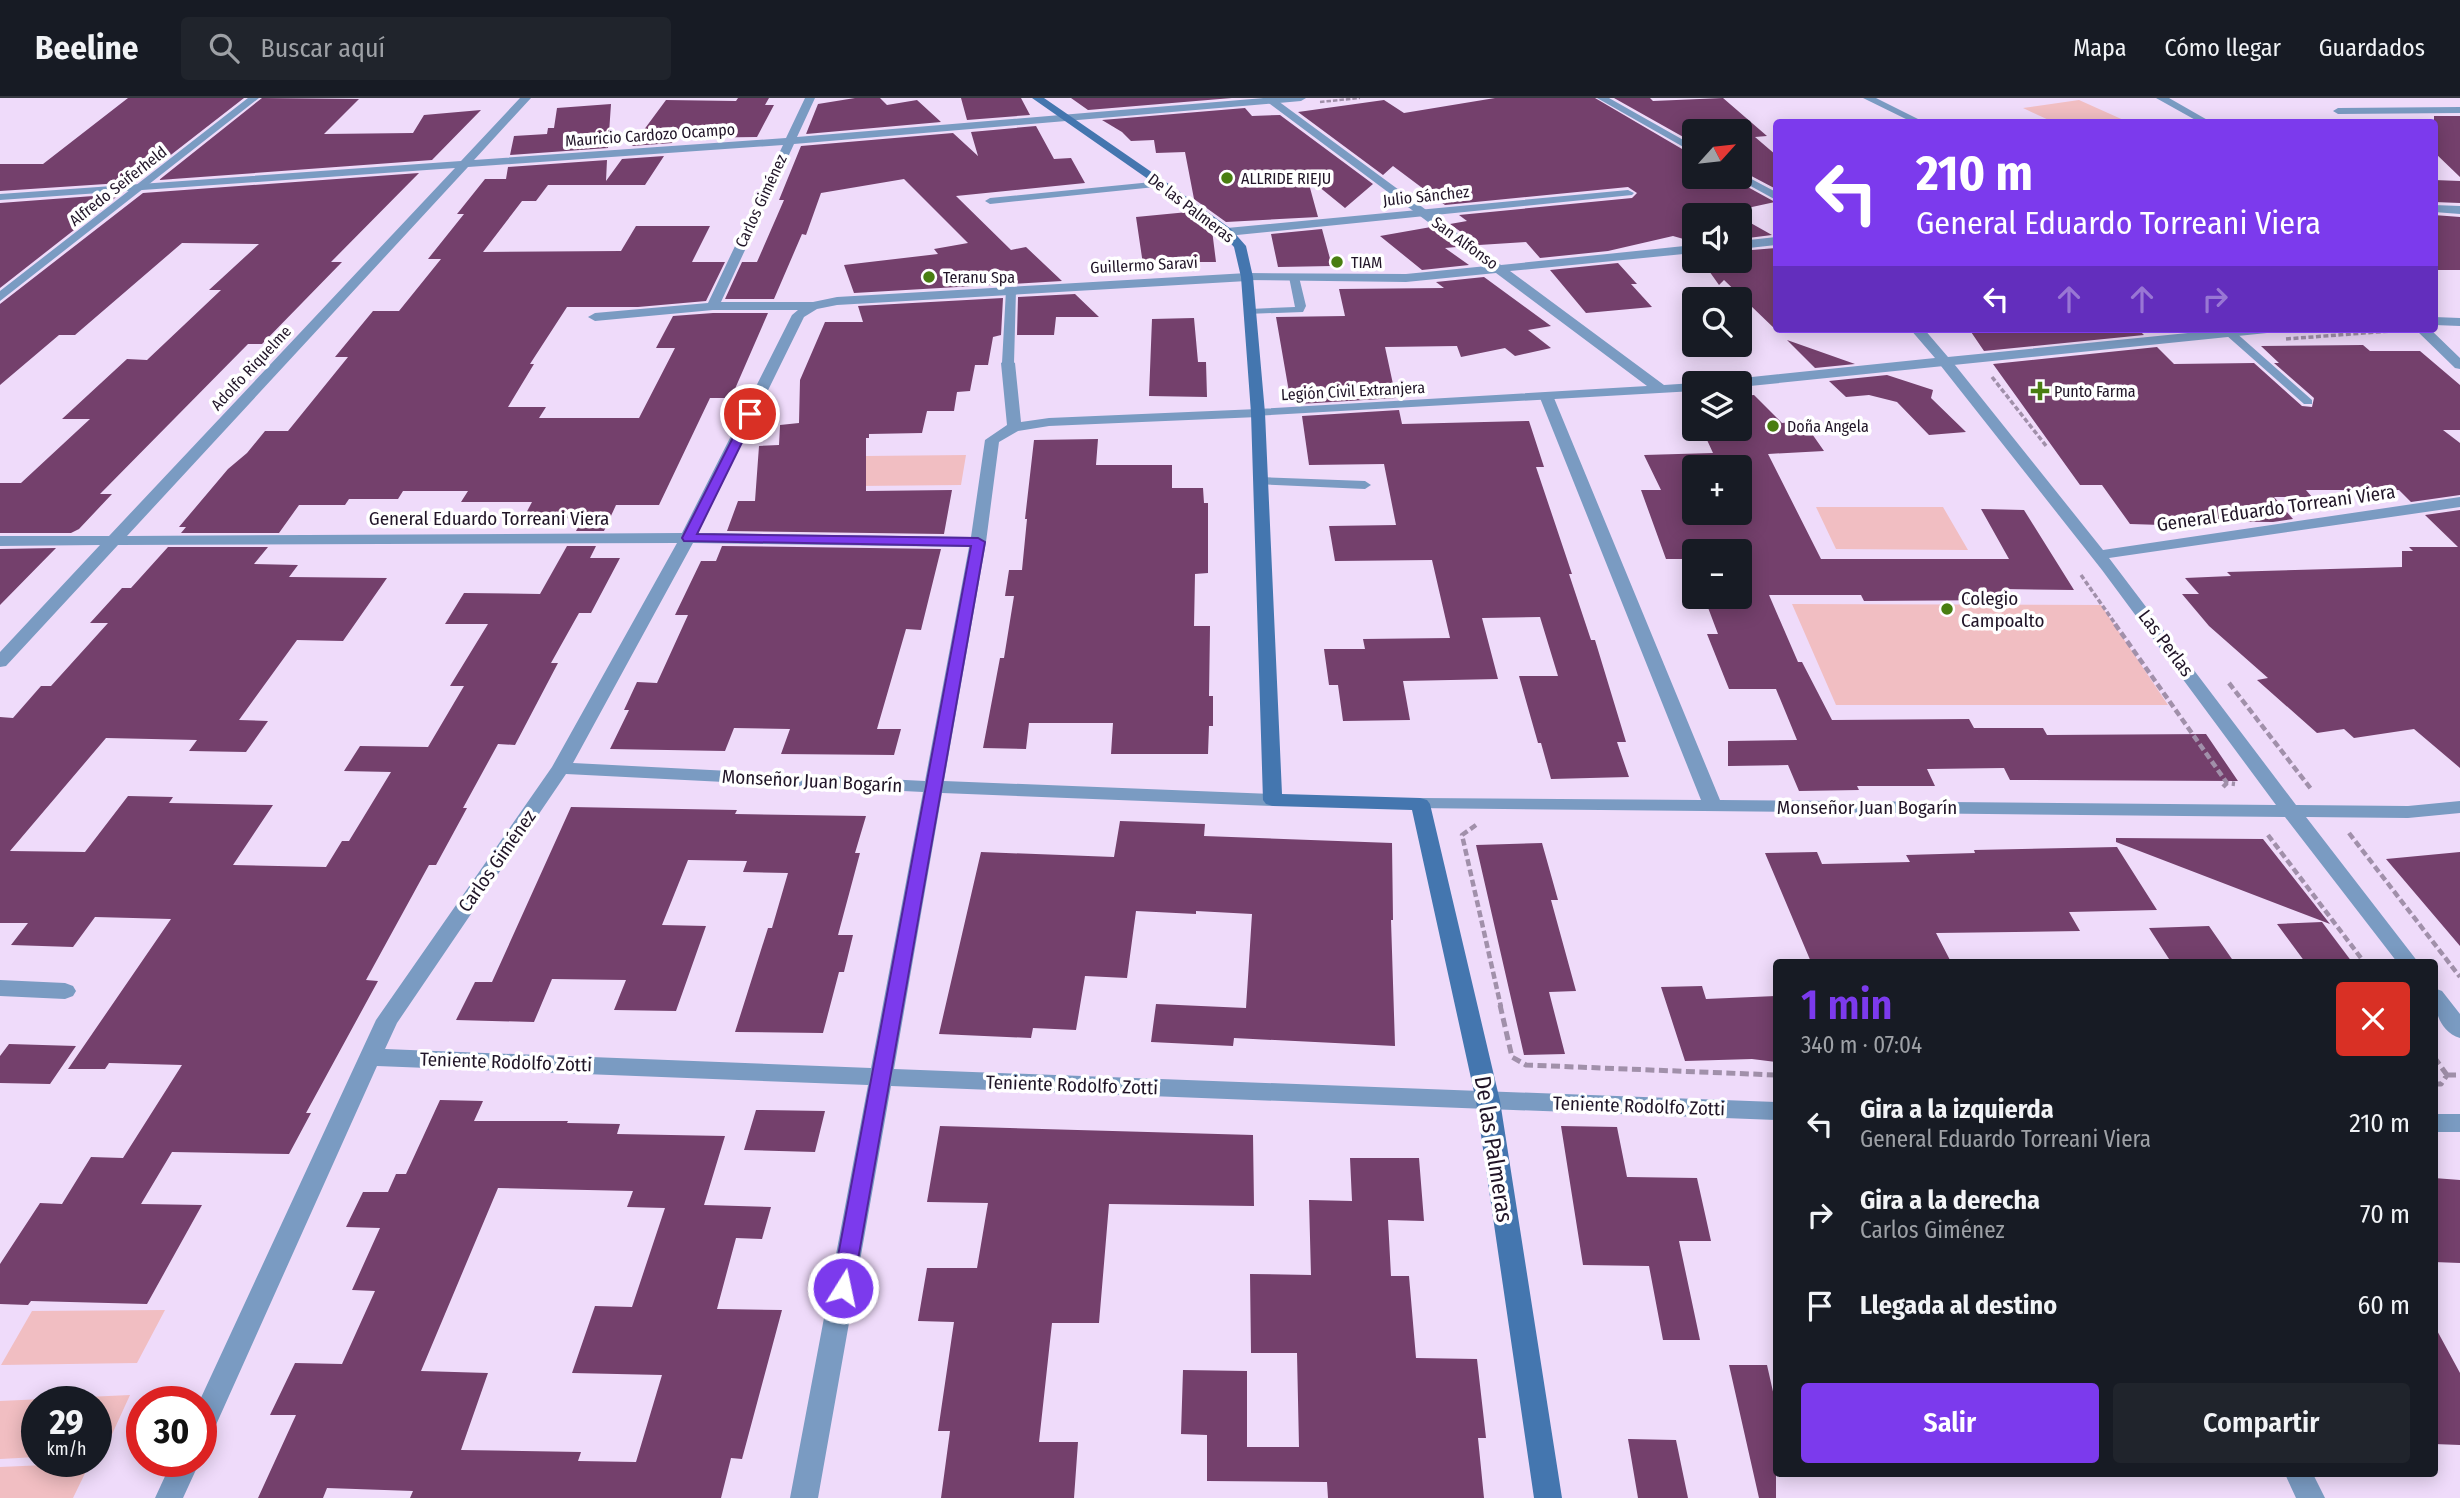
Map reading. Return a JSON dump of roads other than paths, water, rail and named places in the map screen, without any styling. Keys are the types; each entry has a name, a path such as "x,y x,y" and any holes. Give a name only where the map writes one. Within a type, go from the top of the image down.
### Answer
{"main road":[{"name":"De las Palmeras","path":"1037,98 1162,184 1227,232 1240,246 1247,277 1258,413"},
{"path":"1258,413 1273,800"},
{"name":"Monseñor Juan Bogarín","path":"1273,800 1420,804"},
{"name":"De las Palmeras","path":"1420,804 1488,1101 1548,1498"}],"street":[{"name":"Alfredo Seiferheld","path":"0,297 254,98"},
{"name":"Adolfo Riquelme","path":"0,662 526,98"},
{"name":"Carlos Giménez","path":"713,306 810,98"},
{"path":"1602,98 1682,143"},
{"path":"1868,98 1913,119"},
{"path":"2161,98 2200,119"},
{"path":"2410,98 2452,121"},
{"name":"Mauricio Cardozo Ocampo","path":"0,197 788,141 1269,99 1306,100"},
{"name":"San Alfonso","path":"1269,99 1661,389"},
{"path":"2338,111 2460,110"},
{"path":"1752,183 1773,195"},
{"name":"Julio Sánchez","path":"1227,232 1628,193"},
{"path":"2438,208 2460,210"},
{"path":"1752,244 1773,241"},
{"name":"Guillermo Saravi","path":"595,317 713,306 813,306 837,301 1247,277 1406,278 1682,250"},
{"name":"Carlos Giménez","path":"217,1392 387,1020 561,768 688,538 799,315 813,306"},
{"path":"2438,321 2460,322"},
{"name":"Las Perlas","path":"1920,333 2098,555 2290,810 2407,959"},
{"path":"1752,381 2230,333"},
{"path":"2426,333 2460,365"},
{"path":"804,1498 978,542 992,439 1014,427 1008,363"},
{"name":"Legión Civil Extranjera","path":"1014,427 1049,422 1547,398 1682,388"},
{"path":"1547,398 1713,806"},
{"name":"General Eduardo Torreani Viera","path":"2098,555 2460,502"},
{"name":"General Eduardo Torreani Viera","path":"0,541 688,538 978,542"},
{"name":"Monseñor Juan Bogarín","path":"561,768 934,787 1273,800"},
{"name":"Monseñor Juan Bogarín","path":"1420,804 2409,812 2460,807"},
{"path":"0,988 65,990"},
{"path":"2438,1001 2460,1030"},
{"name":"Teniente Rodolfo Zotti","path":"368,1057 1773,1111"},
{"path":"2438,1123 2460,1123"},
{"path":"169,1498 179,1477"},
{"path":"2300,1477 2311,1498"}],"lane":[{"path":"990,201 1162,184"},
{"path":"1250,312 1299,310 1301,306 1294,277"},
{"path":"1008,363 1010,290"},
{"path":"2230,333 2308,402"},
{"path":"1260,481 1365,485"}],"place":[{"name":"ALLRIDE RIEJU","path":"1227,178"},
{"name":"TIAM","path":"1337,262"},
{"name":"Teranu Spa","path":"929,277"},
{"name":"Punto Farma","path":"2040,391"},
{"name":"Doña Angela","path":"1773,426"},
{"name":"Colegio Campoalto","path":"1947,609"}]}
